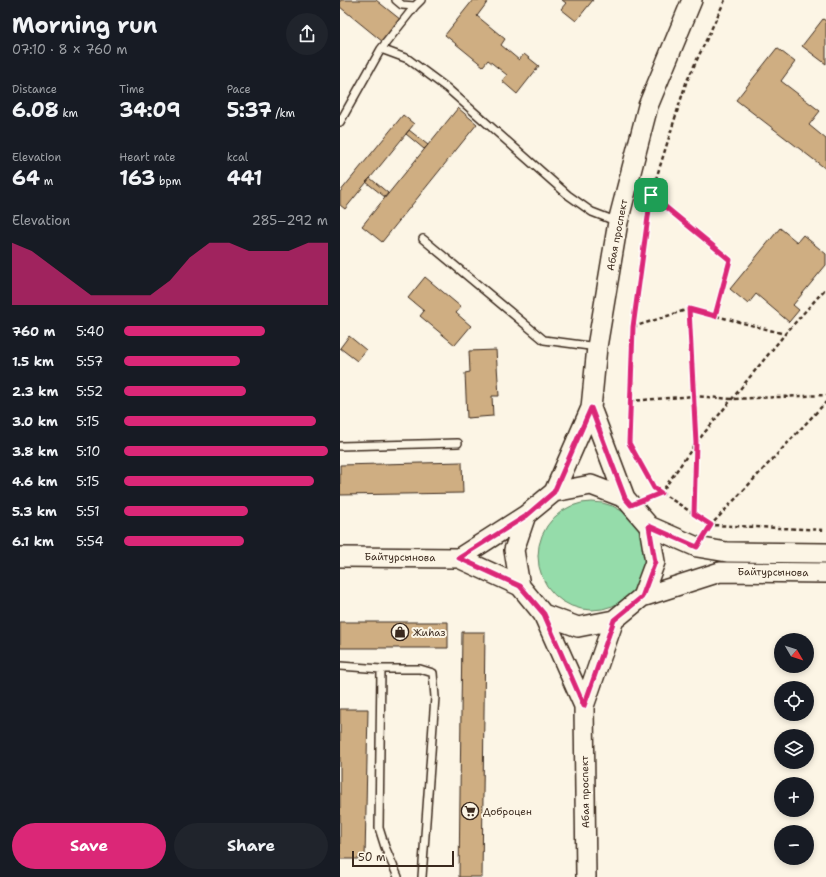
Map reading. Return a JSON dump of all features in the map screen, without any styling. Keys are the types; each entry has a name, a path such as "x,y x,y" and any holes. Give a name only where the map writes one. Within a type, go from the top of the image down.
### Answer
{"street":[{"name":"Абая проспект","path":"591,408 597,347 618,222 648,106 692,0"},
{"path":"459,558 526,516 554,492 591,408"},
{"path":"544,614 578,627 614,620 642,597 655,562 649,526 628,501 591,408"},
{"path":"554,492 590,485 628,501"},
{"path":"520,586 514,550 526,516"},
{"name":"Байтурсынова","path":"649,526 697,547 727,552 826,553"},
{"name":"Байтурсынова","path":"340,557 459,558"},
{"path":"459,558 520,586 544,614 584,706"},
{"name":"Байтурсынова","path":"642,597 720,572 826,573"},
{"path":"584,706 614,620"},
{"name":"Абая проспект","path":"584,706 586,877"}],"lane":[{"path":"396,0 402,5 415,6"},
{"path":"340,122 381,49 421,0"},
{"path":"381,49 408,59 447,88 568,195 592,212 618,222"},
{"path":"423,239 544,340 597,347"},
{"path":"340,446 458,443"},
{"path":"340,666 381,669 420,669 433,673 435,697 422,877"},
{"path":"381,669 379,828 385,847 398,877"}],"path":[{"path":"724,0 686,83 651,195 633,327 629,443 654,488 711,525 826,530"},
{"path":"651,195 730,260 715,316"},
{"path":"628,501 661,493 696,443 785,334 826,288"},
{"path":"633,327 689,309 785,334"},
{"path":"689,309 696,443 694,514"},
{"path":"630,401 694,396 732,399 826,396"},
{"path":"697,547 711,525 826,402"}],"green space":[{"path":"592,502 613,506 630,518 642,535 646,556 642,577 630,594 613,606 592,610 571,606 554,594 542,577 538,556 542,535 554,518 571,506"}],"building":[{"path":"340,0 376,0 401,20 383,42 340,7"},
{"path":"473,0 489,0 477,16 505,39 501,45 519,60 524,54 539,66 517,94 502,81 507,75 488,60 483,66 445,35"},
{"path":"562,0 593,0 576,21 561,9 566,3"},
{"path":"823,19 826,21 826,64 802,46"},
{"path":"777,48 795,62 781,81 820,111 809,125 826,139 826,169 736,100"},
{"path":"458,108 477,124 382,242 362,226"},
{"path":"403,115 414,124 345,209 340,205 340,192"},
{"path":"409,130 428,145 424,149 406,134"},
{"path":"370,178 388,193 385,197 366,182"},
{"path":"780,228 797,242 803,235 826,254 826,265 793,305 799,310 789,322 756,294 748,304 730,289"},
{"path":"425,277 461,307 456,313 471,326 455,345 420,316 424,311 408,298"},
{"path":"349,336 366,350 357,361 340,348"},
{"path":"496,350 499,396 492,396 493,416 467,418 465,373 470,372 469,351"},
{"path":"462,462 463,493 340,495 340,465"},
{"path":"340,622 448,622 448,648 340,648"},
{"path":"462,632 485,632 482,877 459,877"},
{"path":"340,709 368,709 365,859 340,859"}],"place":[{"name":"Жиһаз","path":"400,632"},
{"name":"Доброцен","path":"470,811"}],"route":[{"path":"651,195 730,260 715,316 689,309 696,443 694,514 711,525 697,547 649,526 655,562 642,597 614,620 584,706 544,614 520,586 459,558 526,516 554,492 591,408 625,498 631,505 661,493 654,488 629,443 633,327 651,195"}]}
